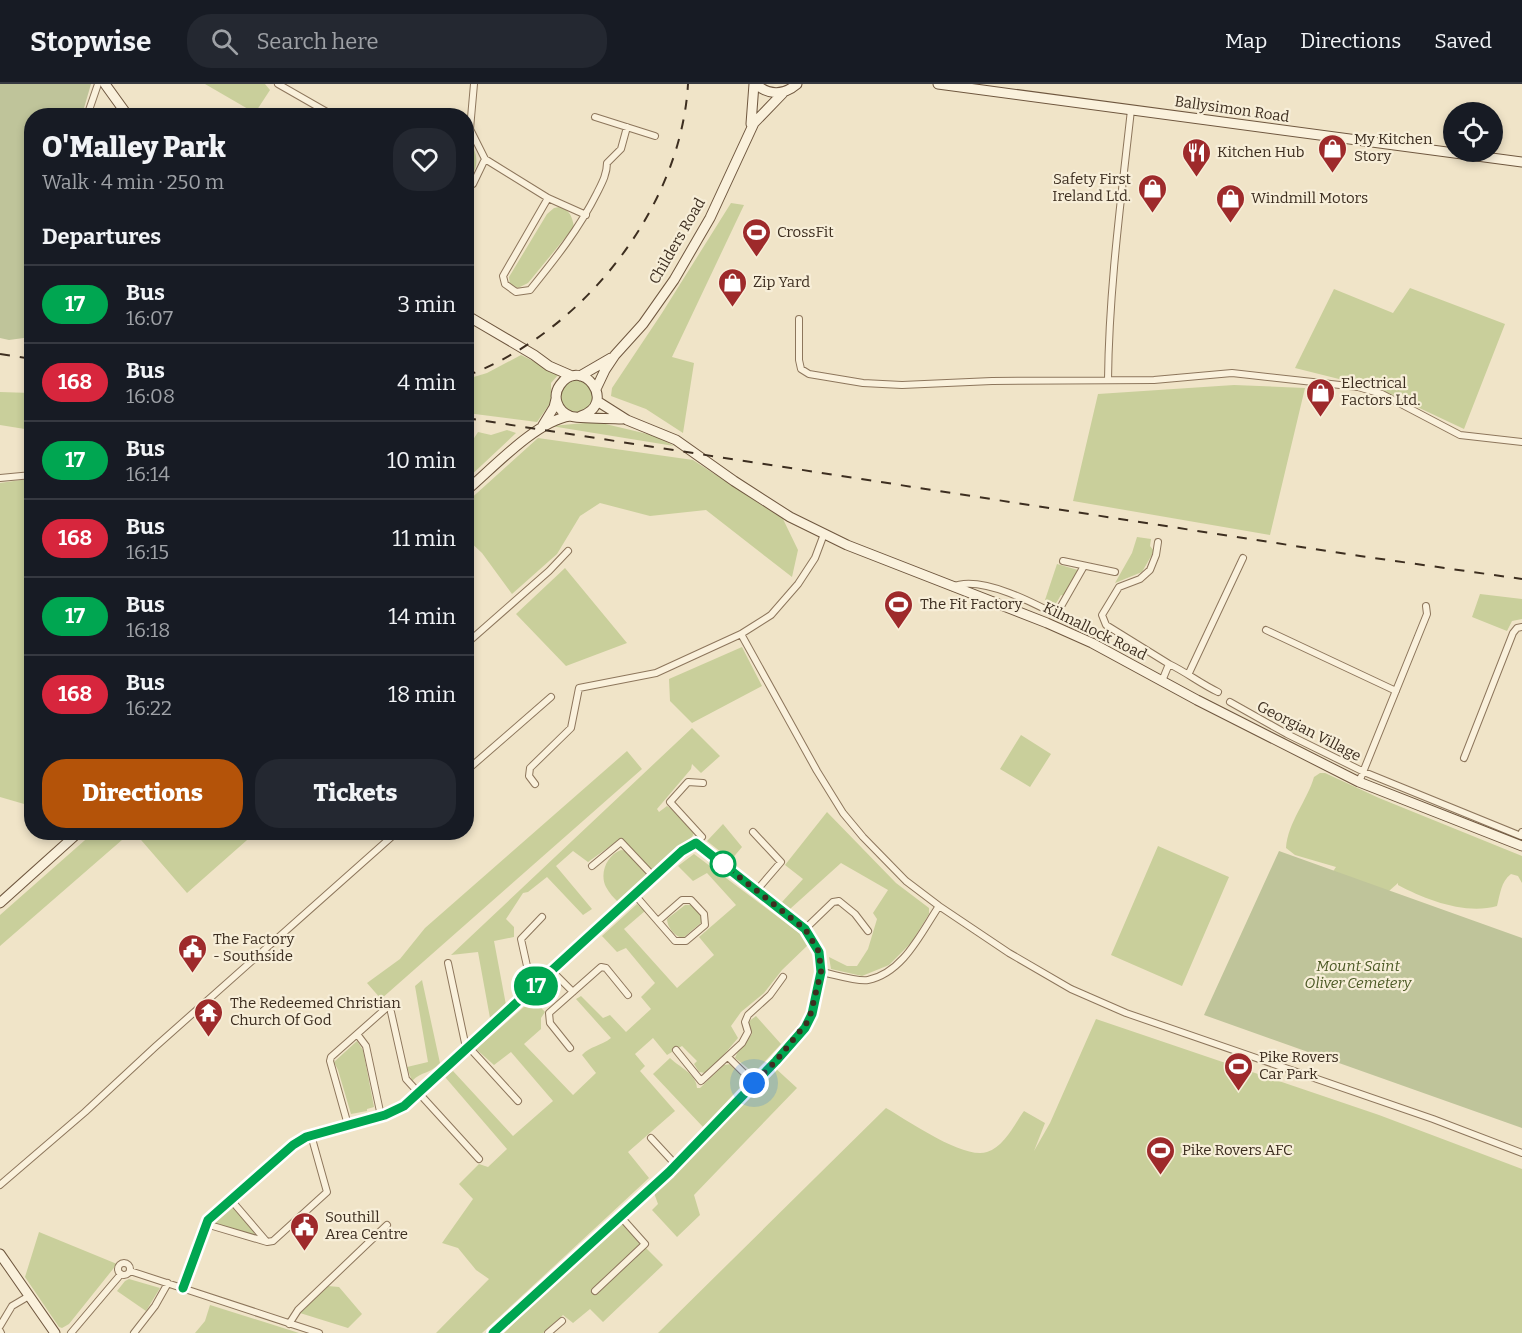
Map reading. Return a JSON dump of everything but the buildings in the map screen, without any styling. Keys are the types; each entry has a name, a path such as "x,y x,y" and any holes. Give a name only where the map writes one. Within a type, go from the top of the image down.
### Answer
{"main road":[{"path":"105,84 122,108"},
{"path":"755,84 771,93 783,93"},
{"name":"Childers Road","path":"750,132 755,84"},
{"name":"Childers Road","path":"596,389 615,355 643,324 674,280 710,218 759,117 783,93 797,84"},
{"name":"Ballysimon Road","path":"938,84 1522,162"},
{"path":"474,320 549,366 591,381 596,389 597,401 591,411 582,416 562,417 541,427 474,484"},
{"name":"Childers Road","path":"576,376 615,355"},
{"path":"541,427 554,407 561,383 576,376"},
{"path":"556,399 560,408 571,416"},
{"name":"Kilmallock Road","path":"597,401 627,420 662,432 790,517 863,553 1005,606 1092,644 1162,681 1362,777 1522,846"},
{"name":"Kilmallock Road","path":"582,416 627,420"},
{"path":"0,903 70,840"},
{"path":"0,1254 55,1333"}],"street":[{"path":"90,108 98,84"},
{"path":"278,84 320,108"},
{"path":"471,108 474,84"},
{"path":"1108,380 1109,325 1115,247 1131,110"},
{"path":"595,117 655,136"},
{"path":"548,198 503,276 505,284 516,292 530,290 565,247 586,215 607,172 607,163 621,149 627,127"},
{"path":"474,140 485,159 548,198 586,215"},
{"path":"474,182 485,159"},
{"path":"799,318 799,360 801,369 809,374 863,383 902,385 992,381 1154,380 1232,373 1345,385 1382,394 1460,435 1522,442"},
{"path":"0,478 24,476"},
{"path":"535,784 529,776 530,768 571,728 579,688 656,673 741,634 771,615 798,584 814,558 824,534"},
{"path":"1158,542 1150,570 1140,579 1119,587 1105,609 1102,619 1106,625 1218,692"},
{"path":"474,637 549,572 568,551"},
{"path":"1189,673 1243,558"},
{"path":"1063,561 1115,572"},
{"path":"1056,615 1084,567"},
{"path":"951,587 962,583 1010,593 1043,606 1081,628"},
{"path":"1005,606 1010,593"},
{"name":"Georgian Village","path":"1362,777 1427,614 1426,606"},
{"path":"1464,758 1513,633 1517,628 1522,627"},
{"path":"1266,630 1396,691"},
{"path":"741,634 843,813 862,837 902,879 939,906 1040,972 1086,996 1134,1016 1433,1119 1522,1153"},
{"path":"1162,681 1169,664"},
{"path":"474,764 551,697"},
{"name":"Georgian Village","path":"1230,702 1284,738"},
{"path":"183,1288 206,1224 212,1216 298,1141 381,1116 404,1106 682,851 696,843 702,837 670,802 688,782 703,783"},
{"path":"1433,806 1522,835"},
{"path":"753,832 781,862 757,890"},
{"path":"0,1185 388,840"},
{"path":"592,866 621,842 654,877"},
{"path":"492,1333 676,1165 776,1061 809,1020 821,972 819,952 805,929 696,843"},
{"path":"635,895 675,941 686,941 705,925 704,914 691,900 682,900 658,921"},
{"path":"805,929 832,902 839,901 855,914 868,931"},
{"path":"821,972 866,981 883,975 902,961 939,906"},
{"path":"540,982 527,966 521,939 542,917"},
{"path":"448,963 465,1043 518,1101"},
{"path":"570,1048 550,1023 549,1013 601,967 606,968 628,995"},
{"path":"552,971 573,992"},
{"path":"676,1050 701,1081 742,1042 748,1032 745,1022 748,1015 770,995 783,977"},
{"path":"348,1125 330,1061 334,1053 392,1003"},
{"path":"392,1012 405,1075 414,1090 420,1093 479,1158"},
{"path":"357,1034 366,1046 381,1116"},
{"path":"728,1057 754,1083"},
{"path":"206,1224 267,1242 273,1241 327,1192 311,1136"},
{"path":"651,1138 676,1165"},
{"path":"231,1200 267,1242"},
{"path":"595,1290 645,1244 620,1216"},
{"path":"289,1324 296,1312 387,1225"},
{"path":"121,1274 118,1269 121,1263 129,1264 130,1271"},
{"path":"130,1271 319,1333"},
{"path":"121,1274 126,1275 130,1271"},
{"path":"71,1333 121,1274"},
{"path":"134,1333 155,1306 168,1283"},
{"path":"0,1326 12,1306 29,1296"},
{"path":"548,1333 562,1321"}],"green space":[{"path":"0,84 91,84 84,108 24,108 24,338 9,340 0,338"},
{"path":"205,84 265,84 270,90 258,108 246,108"},
{"path":"474,148 476,154 474,170"},
{"path":"731,203 744,205 672,357 694,363 683,433 646,409 611,396 612,388"},
{"path":"559,207 570,214 574,227 528,283 518,288 510,285 509,277 547,214"},
{"path":"1410,288 1505,324 1464,429 1379,389 1295,368 1334,289 1393,313"},
{"path":"521,355 559,374 551,383 551,402 537,422 474,414 474,377 487,373"},
{"path":"577,380 588,385 593,396 588,407 577,412 566,407 561,396 566,385"},
{"path":"1234,385 1305,388 1270,535 1073,501 1098,394"},
{"path":"0,392 24,393 24,429 0,425"},
{"path":"597,422 656,436 674,446 551,426"},
{"path":"507,430 516,433 474,472 474,438 478,432 491,435"},
{"path":"538,438 693,460 783,519 798,550 792,577 706,510 650,516 600,503 580,516 557,554 512,594 474,546 474,496"},
{"path":"24,480 24,804 0,797 0,483"},
{"path":"1137,537 1151,539 1150,546 1154,551 1142,572 1115,583 1132,553"},
{"path":"1057,564 1078,570 1064,596 1061,595 1055,605 1045,600"},
{"path":"565,568 627,643 566,666 516,614"},
{"path":"1480,594 1522,599 1522,619 1512,621 1507,631 1472,617"},
{"path":"742,647 762,686 692,723 670,701 669,679"},
{"path":"692,728 720,756 701,773 692,764 691,769 657,809 659,812 667,806 670,808 694,833 692,837 654,870 648,868 620,839 588,862 573,851 556,866 592,909 583,915 547,877 528,892 523,893 506,919 514,927 514,937 494,941 506,1005 490,1018 478,952 451,955"},
{"path":"1021,735 1051,754 1030,787 1000,769"},
{"path":"627,751 642,769 381,999 367,983 400,959 425,928"},
{"path":"1325,773 1379,798 1522,856 1522,883 1518,876 1511,874 1501,888 1497,906 1472,909 1433,901 1398,883 1389,891 1332,873 1336,867 1295,855 1286,848 1287,838 1314,777"},
{"path":"827,812 896,883 929,908 929,914 911,943 889,965 862,976 831,969 829,957 847,966 857,966 868,949 877,919 873,913 888,890 841,863 790,909 782,902 803,879 785,865"},
{"path":"723,824 742,847 731,860 707,841"},
{"path":"85,840 122,840 0,946 0,915"},
{"path":"141,840 247,840 187,893"},
{"path":"1158,846 1229,877 1182,986 1111,955"},
{"path":"621,850 627,851 649,877 619,903 607,889 603,876 608,860"},
{"name":"Mount Saint Oliver Cemetery","path":"1279,851 1522,938 1522,1128 1204,1015"},
{"path":"694,854 806,938 809,944 782,970 764,993 741,1012 731,1026 738,1038 710,1071 699,1072 694,1064 697,1061 682,1046 667,1055 653,1038 635,1054 645,1066 640,1071 675,1111 628,1152 649,1178 482,1333 436,1333 489,1279 476,1270 458,1248 442,1243 473,1199 459,1184 479,1164 488,1167 507,1149 445,1077 453,1071 513,1136 553,1101 511,1052 494,1065 476,1049 533,999 545,1012 541,1018 541,1029 524,1044 573,1095 596,1073 582,1055 611,1038 576,999 581,996 603,1018 610,1015 626,1032 651,1009 641,997 655,983 626,948 617,952 602,936 637,904 645,911 624,929 677,988 714,955 699,937 736,905 707,873 693,881 678,866"},
{"path":"685,905 691,905 702,916 702,922 683,938 672,931 667,919"},
{"path":"422,980 440,1063 412,1081 407,1067 428,1062 415,986"},
{"path":"756,1016 781,1044 754,1073 735,1058 739,1049 752,1034 748,1022"},
{"path":"1096,1019 1379,1115 1522,1169 1522,1333 658,1333 886,1108 950,1145 977,1153 987,1152 999,1145 1024,1111 1045,1123 1034,1151 1050,1123"},
{"path":"357,1041 363,1050 374,1107 351,1114 334,1062"},
{"path":"670,1058 694,1078 697,1088 700,1088 724,1065 731,1064 746,1081 703,1127 653,1074"},
{"path":"773,1066 797,1088 694,1195 700,1215 677,1237 652,1210 658,1204 654,1193"},
{"path":"231,1205 255,1231 254,1236 214,1224 212,1220"},
{"path":"619,1221 663,1265 603,1322 590,1309 573,1323 563,1315 543,1333 504,1333"},
{"path":"39,1232 117,1264 69,1324 62,1328 59,1327 25,1277"},
{"path":"129,1279 160,1288 146,1311 117,1291"},
{"path":"328,1286 339,1287 362,1314 348,1328 300,1313"},
{"path":"210,1305 299,1333 195,1333 205,1321"}],"railway":[{"path":"474,372 509,356 549,330 585,297 618,260 645,220 667,176 681,130 688,84"},
{"path":"0,354 24,358"},
{"path":"474,419 1522,579"}],"bus line":[{"name":"17","path":"183,1288 208,1220 293,1145 306,1137 385,1115 404,1106 682,851 696,843 805,929 819,952 821,972 812,1014 805,1028 776,1061 669,1172 493,1333"}],"place":[{"name":"My Kitchen Story","path":"1333,174"},
{"name":"Kitchen Hub","path":"1196,178"},
{"name":"Safety First Ireland Ltd.","path":"1152,214"},
{"name":"Windmill Motors","path":"1230,224"},
{"name":"CrossFit","path":"756,258"},
{"name":"Zip Yard","path":"732,308"},
{"name":"Electrical Factors Ltd.","path":"1320,418"},
{"name":"The Fit Factory","path":"899,630"},
{"name":"The Factory - Southside","path":"192,974"},
{"name":"The Redeemed Christian Church Of God","path":"209,1038"},
{"name":"Pike Rovers Car Park","path":"1238,1092"},
{"name":"Pike Rovers AFC","path":"1161,1176"},
{"name":"Southill Area Centre","path":"304,1252"}],"route":[{"path":"723,864 805,929 819,952 821,972 812,1014 805,1028 754,1083"}]}
